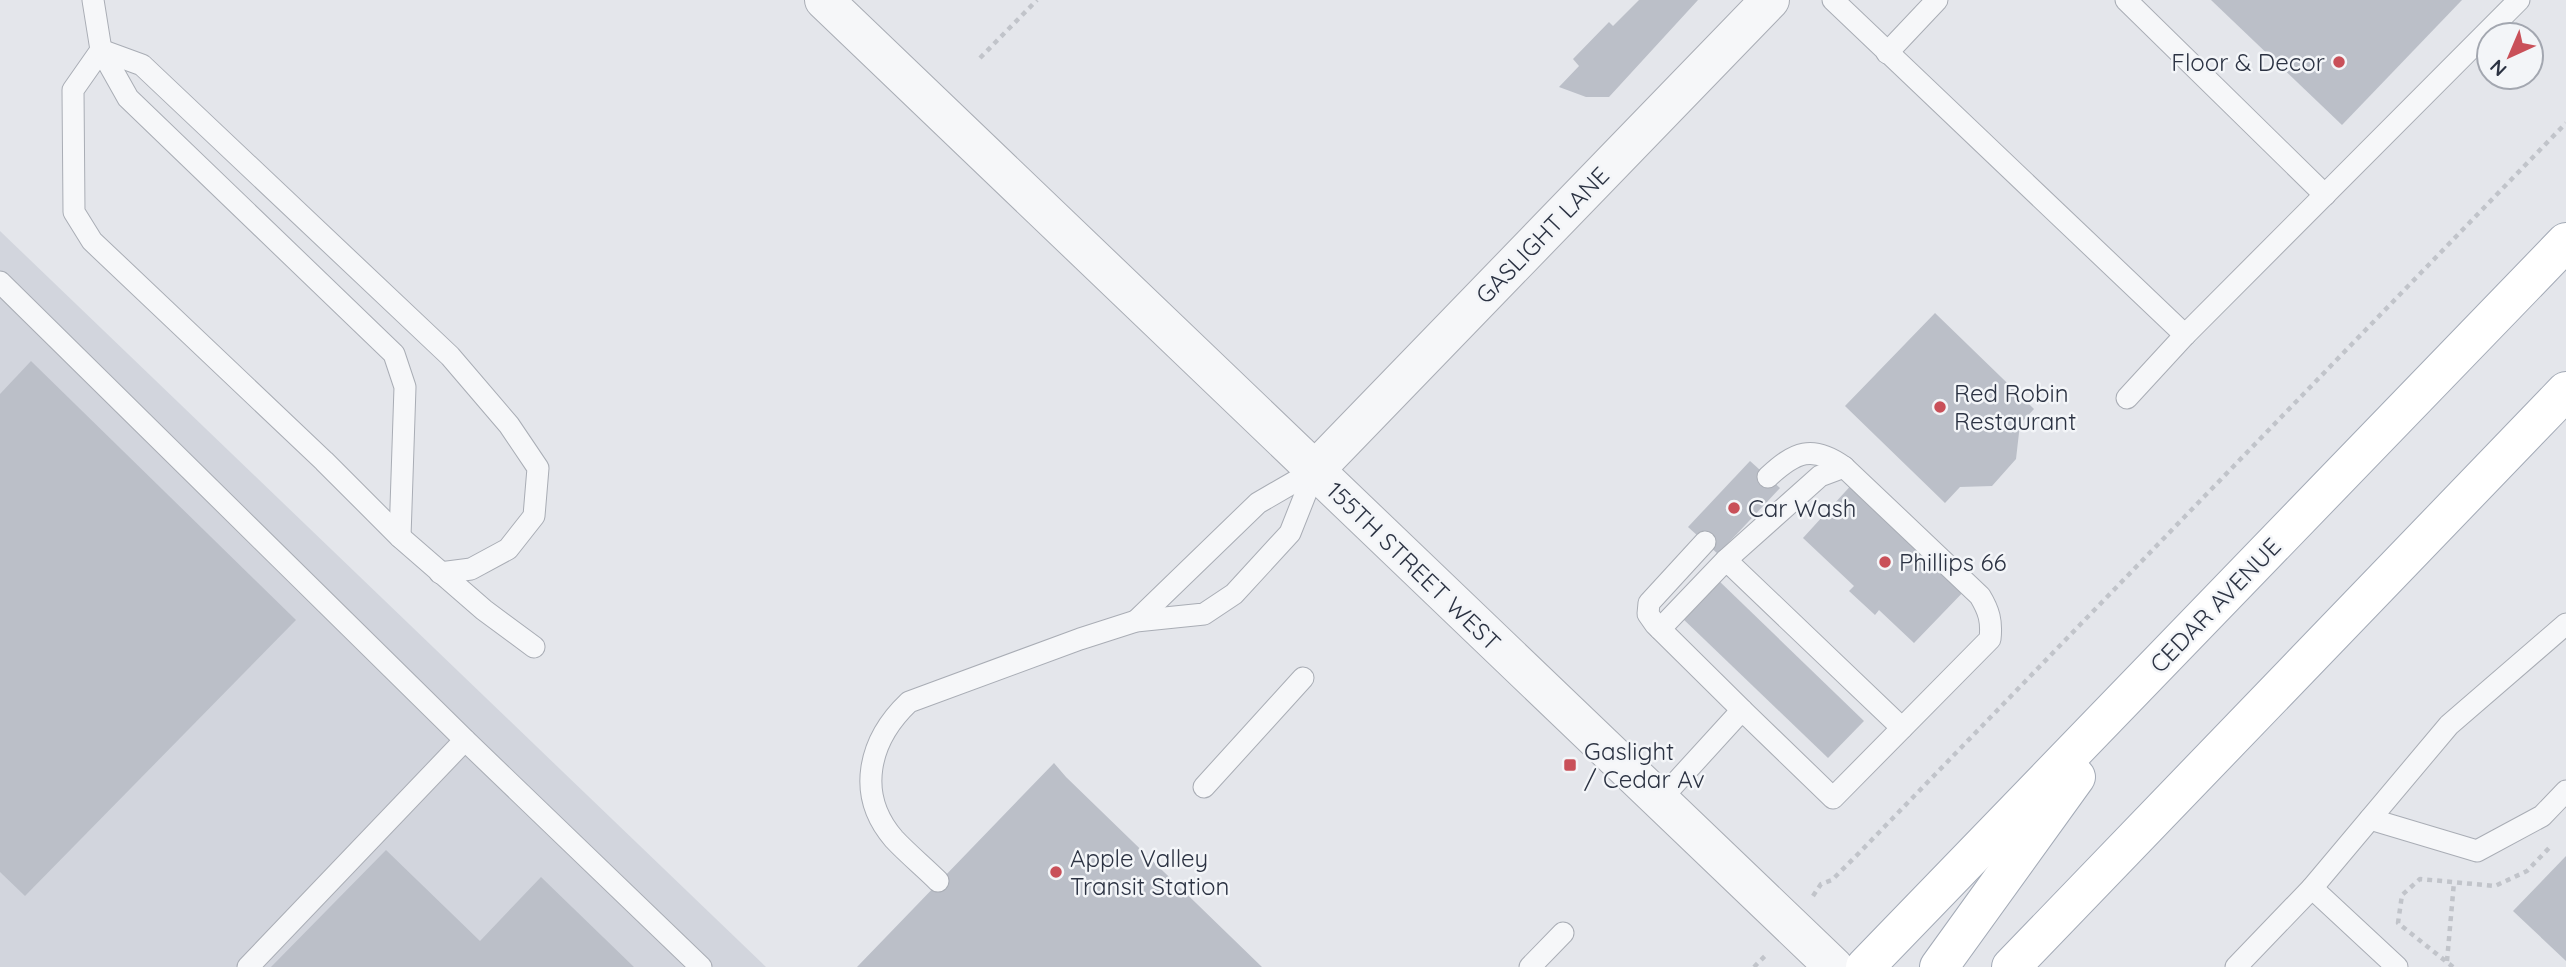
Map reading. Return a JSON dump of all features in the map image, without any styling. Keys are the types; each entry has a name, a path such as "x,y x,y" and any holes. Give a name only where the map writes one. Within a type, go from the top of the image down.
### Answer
{"main road":[{"name":"CEDAR AVENUE","path":"1865,967 2566,242"},
{"path":"2011,967 2566,391"},
{"path":"1939,967 2155,668"}],"street":[{"name":"GASLIGHT LANE","path":"1315,470 1770,0"},
{"name":"155TH STREET WEST","path":"826,1 1834,967"}],"lane":[{"path":"93,0 102,50 128,98 394,354 405,387 400,537"},
{"path":"1833,0 2185,335"},
{"path":"1887,52 1937,0"},
{"path":"2126,0 2325,195"},
{"path":"2127,398 2185,335 2519,0"},
{"path":"102,50 73,90 74,212 92,241 324,461 400,537 440,573 534,647"},
{"path":"102,50 142,65 440,346 509,425 538,468 534,516 508,549 471,569 440,573"},
{"path":"0,282 465,740 701,967"},
{"path":"1705,542 1649,603 1648,614 1660,629 1833,798 1990,639 1992,624 1989,611 1980,596 1844,467 1828,456 1800,454 1787,460 1769,477"},
{"path":"1660,629 1726,560 1820,476 1844,467"},
{"path":"1136,621 1258,503 1315,470"},
{"path":"938,881 893,837 876,811 870,780 873,756 894,716 909,702 1080,639 1136,621 1204,614 1234,594 1290,533 1315,470"},
{"path":"1726,560 1902,728"},
{"path":"2236,967 2312,888 2449,725 2566,624"},
{"path":"1204,787 1303,678"},
{"path":"1659,801 1742,710"},
{"path":"248,967 465,740"},
{"path":"2370,819 2477,851 2542,816 2566,791"},
{"path":"2312,888 2397,967"},
{"path":"1530,967 1563,933"}],"path":[{"path":"980,58 1037,0"},
{"path":"1754,967 1791,927 1821,884 1832,880 1860,852 2566,123"},
{"path":"2447,962 2454,882"},
{"path":"2398,923 2453,967"}],"shaded area":[{"path":"0,231 766,967 0,967"}],"building":[{"path":"1639,0 1698,0 1609,97 1586,97 1559,87 1579,66 1573,59 1609,22 1613,26"},
{"name":"Floor & Decor","path":"2211,0 2462,0 2342,125"},
{"name":"Red Robin Restaurant","path":"1935,313 2034,409 2020,424 2016,459 1992,486 1960,487 1945,503 1845,406"},
{"path":"31,361 296,620 25,896 0,872 0,394"},
{"name":"Car Wash","path":"1750,461 1780,488 1718,554 1688,527"},
{"name":"Phillips 66","path":"1855,481 1968,587 1914,643 1879,610 1875,615 1849,591 1854,586 1803,538"},
{"path":"1716,578 1864,721 1828,758 1680,616"},
{"name":"Apple Valley Transit Station","path":"1054,763 1066,777 1262,967 857,967"},
{"path":"386,850 480,941 541,877 634,967 271,967"},
{"path":"2566,856 2566,961 2513,911"}],"place":[{"name":"Floor & Decor","path":"2339,62"},
{"name":"Red Robin Restaurant","path":"1940,407"},
{"name":"Car Wash","path":"1734,508"},
{"name":"Phillips 66","path":"1885,562"},
{"name":"Gaslight / Cedar Av","path":"1570,765"},
{"name":"Apple Valley Transit Station","path":"1056,872"}]}
